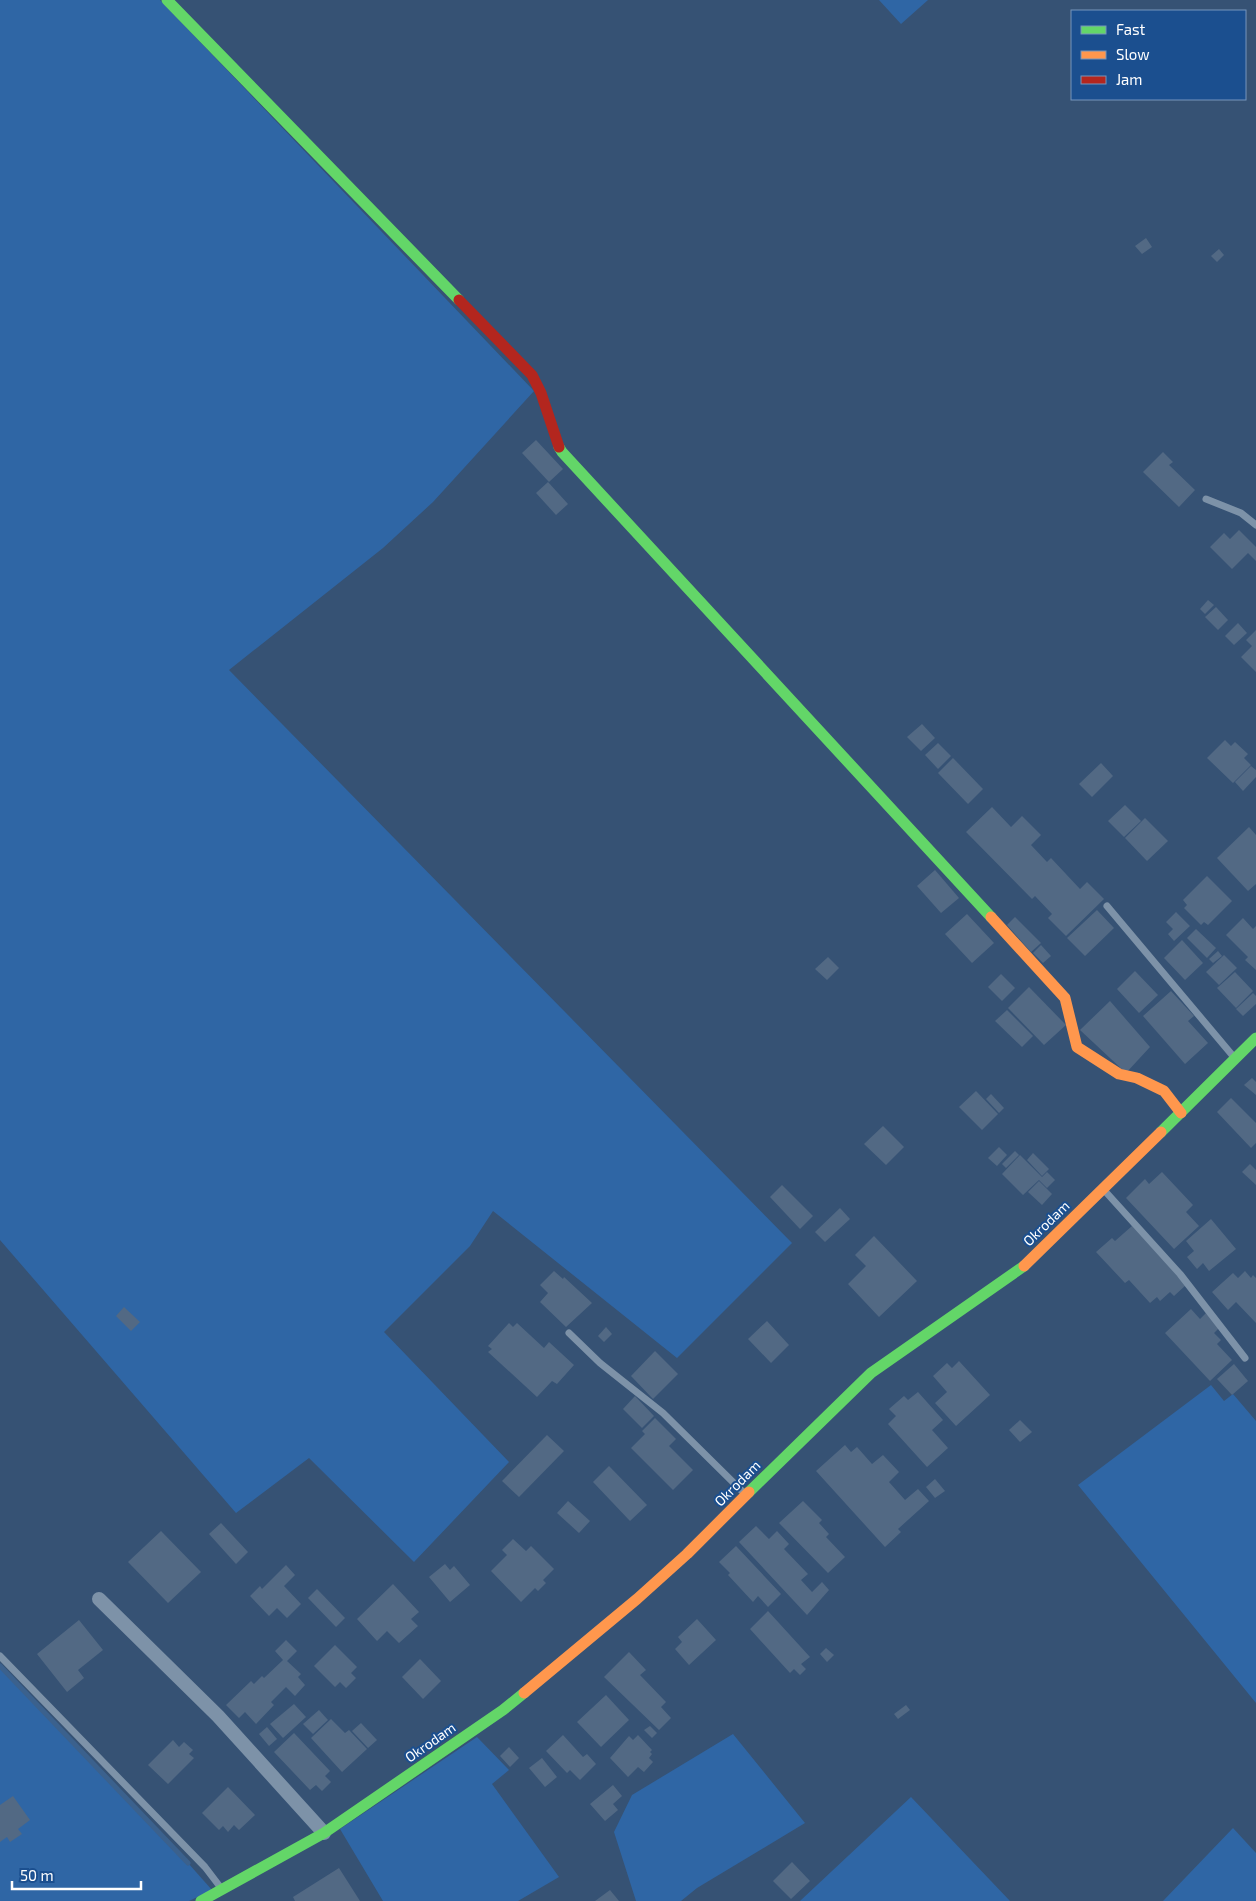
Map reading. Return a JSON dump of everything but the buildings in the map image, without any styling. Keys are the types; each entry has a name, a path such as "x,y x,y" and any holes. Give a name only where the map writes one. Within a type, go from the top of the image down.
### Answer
{"street":[{"path":"167,0 532,375 539,386 556,440 562,452 1056,986 1065,998 1073,1026 1073,1038 1077,1046 1119,1074 1137,1078 1164,1091 1181,1113"},
{"name":"Okrodam","path":"201,1901 324,1833 503,1710 637,1599 687,1554 871,1373 1022,1268 1104,1190 1256,1038"},
{"path":"99,1600 218,1716 324,1833"}],"lane":[{"path":"1206,499 1241,513 1256,525"},
{"path":"1107,906 1235,1058"},
{"path":"1104,1190 1180,1274 1245,1358"},
{"path":"569,1333 600,1364 662,1412 746,1494"},
{"path":"0,1656 205,1868 223,1890"}],"shaded area":[{"path":"0,0 160,0 534,391 433,502 383,548 229,670 792,1243 677,1358 493,1211 470,1246 384,1332 509,1462 414,1562 309,1458 236,1513 0,1240"},
{"path":"879,0 928,0 901,24"},
{"path":"1211,1385 1224,1401 1233,1394 1256,1421 1256,1703 1078,1485"},
{"path":"0,1666 212,1890 189,1901 0,1901"},
{"path":"733,1734 805,1823 697,1888 681,1901 636,1901 614,1832 632,1795"},
{"path":"477,1737 509,1770 492,1784 559,1877 518,1901 383,1901 340,1829"},
{"path":"911,1797 1010,1901 800,1901"},
{"path":"1233,1828 1256,1853 1256,1901 1163,1901"}],"waterway":[{"path":"0,1666 188,1863"}],"traffic: fast":[{"path":"167,0 459,300"},
{"path":"559,447 991,917"},
{"path":"1161,1132 1256,1038"},
{"path":"749,1492 871,1373 1024,1266"},
{"path":"201,1901 324,1833 503,1710 524,1693"}],"traffic: slow":[{"path":"991,917 1065,998 1077,1047 1119,1074 1137,1078 1164,1091 1181,1113"},
{"path":"1024,1266 1161,1132"},
{"path":"524,1693 637,1599 687,1554 749,1492"}],"traffic: jam":[{"path":"459,300 532,375 541,393 559,447"}]}
